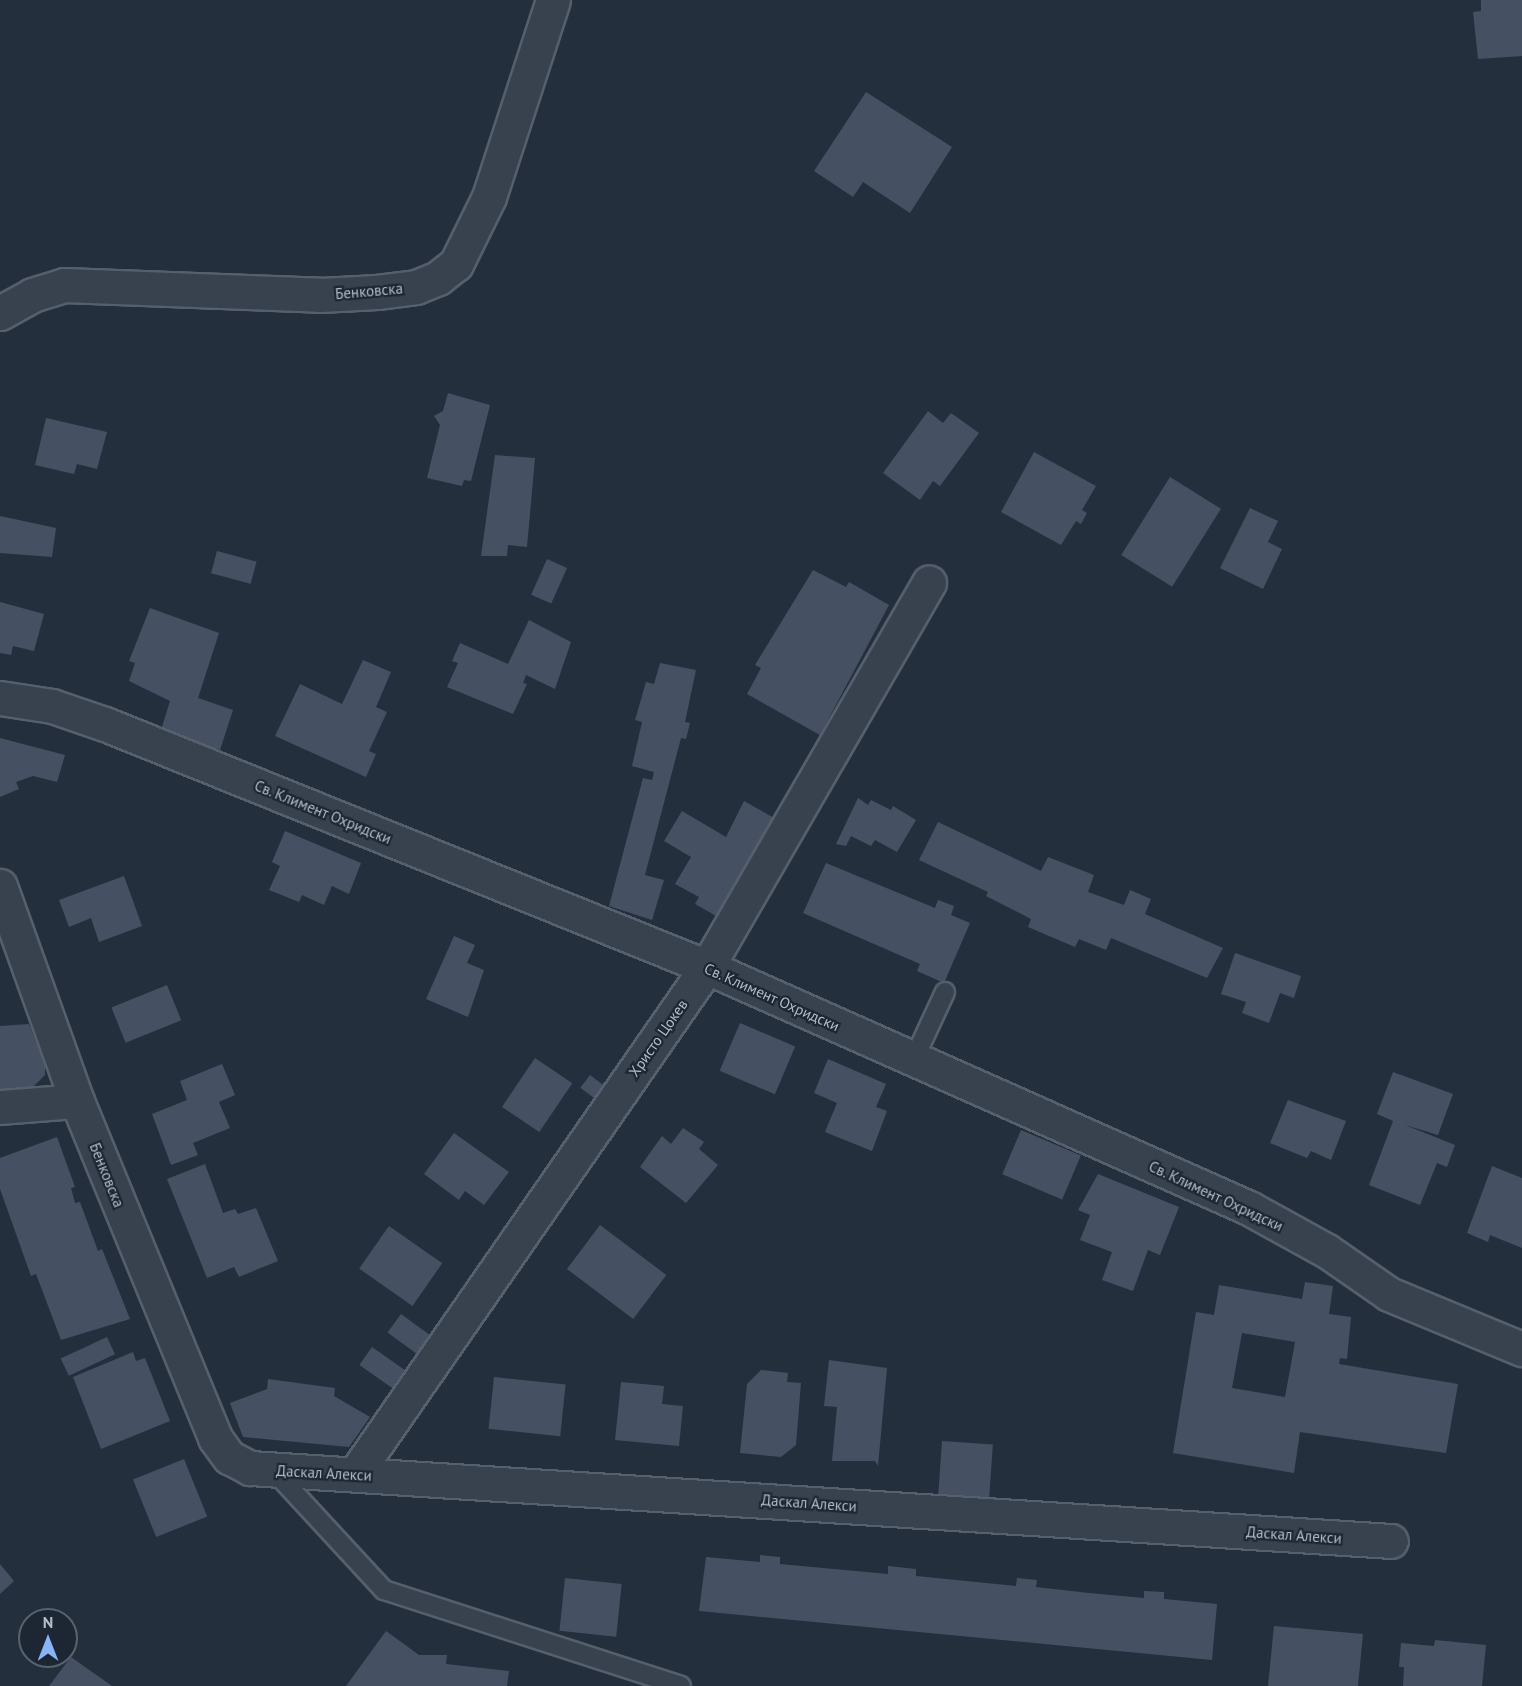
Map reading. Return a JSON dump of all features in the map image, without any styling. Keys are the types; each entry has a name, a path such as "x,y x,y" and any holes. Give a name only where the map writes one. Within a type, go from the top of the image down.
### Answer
{"street":[{"name":"Бенковска","path":"0,313 32,295 64,285 320,295 387,291 438,279 456,264 489,197 545,4"},
{"name":"Христо Цокев","path":"355,1474 707,967 929,582"},
{"name":"Св. Климент Охридски","path":"0,698 52,706 105,724 707,967 913,1061 1249,1208 1327,1251 1389,1294 1522,1348"},
{"name":"Бенковска","path":"0,886 77,1101 215,1438 229,1457"},
{"path":"0,1107 77,1101"},
{"name":"Даскал Алекси","path":"229,1457 250,1468 274,1471 355,1474 1391,1541"}],"lane":[{"path":"913,1061 945,992"},
{"path":"274,1471 384,1590 681,1686"}],"building":[{"path":"1481,0 1522,0 1522,56 1478,59 1473,12 1481,11"},
{"path":"866,92 952,147 910,213 863,182 853,197 814,171"},
{"path":"448,393 490,405 471,481 464,480 462,486 427,478 440,425 434,416 443,411"},
{"path":"928,411 943,423 951,413 979,433 940,486 933,481 920,500 883,473"},
{"path":"46,418 107,432 97,469 77,464 74,474 35,465"},
{"path":"1034,452 1096,486 1082,510 1087,513 1081,524 1076,521 1061,545 1001,512"},
{"path":"495,455 535,458 527,547 508,545 507,556 481,556"},
{"path":"1170,477 1221,509 1172,587 1121,555"},
{"path":"1250,508 1278,521 1268,542 1282,549 1263,589 1220,568"},
{"path":"0,516 56,528 52,557 0,553"},
{"path":"217,551 257,562 251,584 211,573"},
{"path":"547,559 567,568 551,604 531,595"},
{"path":"813,570 846,587 849,582 889,605 820,735 747,694 761,668 755,665"},
{"path":"0,602 44,614 34,651 13,646 11,655 0,653"},
{"path":"150,608 219,633 198,698 233,710 220,750 161,730 170,701 129,681 135,663 129,661"},
{"path":"529,620 571,642 555,689 526,675 523,683 527,684 513,714 447,687 458,663 452,661 460,643 508,664"},
{"path":"363,660 391,672 376,707 387,712 369,751 376,754 366,777 275,736 300,684 342,704"},
{"path":"660,663 696,670 685,722 690,723 686,739 681,738 645,875 664,880 652,920 609,906 643,778 652,780 654,772 632,766 642,722 635,720 646,682 654,684"},
{"path":"0,738 65,755 57,782 33,776 16,782 19,789 0,797"},
{"path":"858,798 868,805 871,800 891,810 893,806 916,820 897,852 875,840 871,846 851,836 846,846 836,844"},
{"path":"744,801 776,819 718,917 695,904 699,897 675,884 691,857 664,841 682,811 726,837"},
{"path":"938,822 1041,871 1048,857 1094,875 1088,892 1124,905 1130,890 1151,899 1145,914 1223,948 1207,978 1111,938 1106,950 1079,939 1075,947 1028,927 1031,919 986,896 988,892 919,860"},
{"path":"285,831 361,863 349,894 332,886 324,905 302,895 299,902 269,890 280,866 272,862"},
{"path":"826,863 935,908 938,900 954,906 951,915 970,923 944,983 917,971 920,964 803,913"},
{"path":"124,876 142,926 99,942 91,918 69,927 59,900"},
{"path":"454,936 475,945 467,963 484,970 468,1017 426,999"},
{"path":"1235,953 1301,976 1294,998 1280,993 1269,1023 1242,1013 1246,1002 1221,994"},
{"path":"167,985 181,1020 126,1043 111,1007"},
{"path":"740,1023 795,1046 775,1094 720,1071"},
{"path":"29,1024 45,1065 45,1075 32,1088 0,1091 0,1026"},
{"path":"535,1058 572,1083 539,1132 502,1107"},
{"path":"828,1059 886,1084 876,1107 887,1111 872,1151 825,1132 837,1103 814,1093"},
{"path":"222,1064 235,1095 219,1102 230,1128 193,1143 198,1155 171,1165 152,1114 187,1100 180,1081"},
{"path":"1393,1072 1453,1094 1438,1135 1405,1125 1455,1145 1447,1167 1437,1163 1420,1205 1369,1185 1393,1121 1377,1114"},
{"path":"590,1075 610,1090 600,1103 580,1088"},
{"path":"1288,1100 1346,1121 1331,1160 1311,1151 1307,1158 1270,1143"},
{"path":"683,1128 704,1142 699,1149 718,1165 686,1203 640,1167 662,1136 671,1144"},
{"path":"1021,1130 1081,1155 1062,1200 1002,1174"},
{"path":"454,1133 509,1172 484,1205 465,1191 459,1200 424,1174"},
{"path":"57,1137 75,1187 71,1188 75,1203 80,1202 98,1251 102,1249 130,1319 61,1340 36,1274 31,1276 0,1189 0,1158"},
{"path":"205,1164 223,1213 235,1209 238,1214 256,1208 278,1261 239,1277 234,1267 207,1278 167,1179"},
{"path":"1492,1166 1522,1178 1522,1248 1490,1235 1488,1242 1467,1233"},
{"path":"1098,1174 1179,1207 1160,1255 1148,1250 1133,1291 1102,1280 1112,1252 1080,1240 1090,1215 1078,1210"},
{"path":"600,1225 666,1275 633,1319 567,1269"},
{"path":"389,1226 442,1263 412,1306 359,1269"},
{"path":"1305,1282 1333,1286 1329,1314 1351,1317 1347,1359 1340,1358 1339,1364 1458,1384 1446,1453 1300,1432 1294,1473 1173,1453 1196,1312 1214,1315 1219,1285 1302,1299","holes":["1242,1333 1295,1342 1285,1397 1232,1388"]},
{"path":"401,1314 430,1335 417,1354 387,1333"},
{"path":"107,1337 115,1354 69,1376 61,1359"},
{"path":"372,1347 405,1370 392,1388 359,1365"},
{"path":"133,1352 136,1361 145,1358 170,1421 101,1449 73,1377"},
{"path":"829,1360 887,1368 878,1466 875,1461 832,1461 837,1407 824,1406"},
{"path":"761,1370 788,1373 787,1382 801,1383 796,1445 781,1457 740,1453 747,1384"},
{"path":"494,1377 566,1385 560,1436 489,1429"},
{"path":"268,1379 335,1388 334,1396 370,1417 349,1447 243,1437 230,1403 267,1389"},
{"path":"621,1382 664,1386 662,1404 683,1406 679,1446 615,1440"},
{"path":"942,1441 993,1445 989,1506 938,1503"},
{"path":"184,1459 207,1516 156,1537 133,1480"},
{"path":"760,1555 780,1557 780,1564 888,1574 888,1566 916,1569 916,1576 1016,1586 1017,1578 1037,1580 1036,1587 1144,1598 1144,1591 1164,1592 1164,1599 1217,1604 1212,1660 699,1611 706,1557 760,1562"},
{"path":"0,1564 14,1581 0,1594"},
{"path":"565,1578 622,1584 616,1637 559,1631"},
{"path":"1274,1626 1363,1634 1358,1686 1268,1686"},
{"path":"386,1631 419,1655 447,1655 446,1664 509,1671 507,1686 346,1686"},
{"path":"1435,1640 1486,1645 1482,1686 1403,1686 1404,1667 1399,1667 1401,1643 1434,1646"},
{"path":"78,1662 112,1686 49,1686 63,1668 78,1668"}]}
